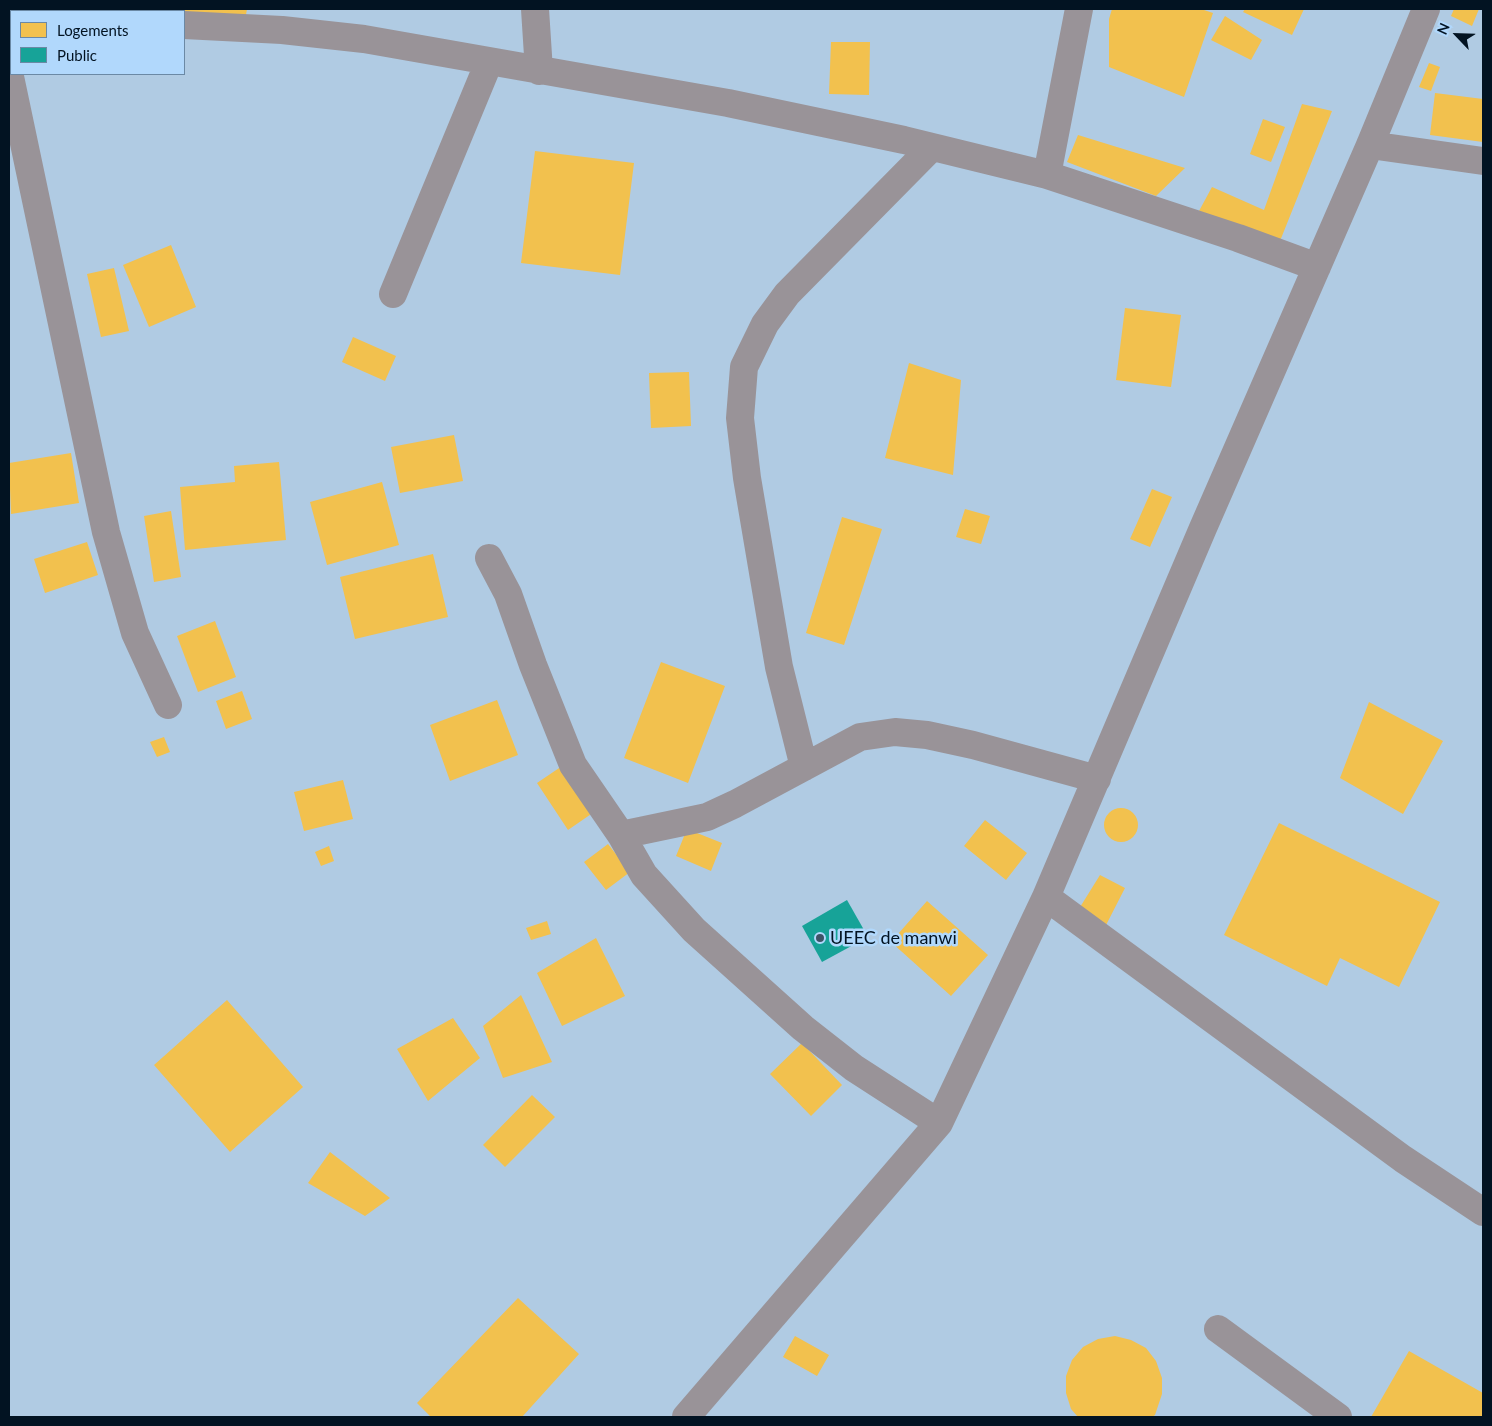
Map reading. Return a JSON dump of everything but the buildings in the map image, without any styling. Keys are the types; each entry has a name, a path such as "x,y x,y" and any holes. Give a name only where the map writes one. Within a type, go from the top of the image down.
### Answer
{"street":[{"path":"535,9 539,70"},
{"path":"1047,175 1079,9"},
{"path":"686,1417 939,1123 1046,897 1203,528 1370,145 1426,9"},
{"path":"185,25 234,27 364,39 728,103 932,146 1047,175 1238,238 1317,267"},
{"path":"393,294 489,62"},
{"path":"9,72 106,532 135,633 168,706"},
{"path":"1370,145 1483,161"},
{"path":"804,767 779,667 747,478 740,418 744,367 765,324 787,294 932,146"},
{"path":"490,558 508,594 533,665 573,765 621,835 644,875 694,930 825,1045 854,1068 939,1123"},
{"path":"621,835 707,817 860,737 896,732 928,735 973,745 1097,779"},
{"path":"1046,897 1403,1159 1483,1212"},
{"path":"1218,1329 1338,1417"}],"place":[{"name":"UEEC de manwi","path":"820,938"}]}
